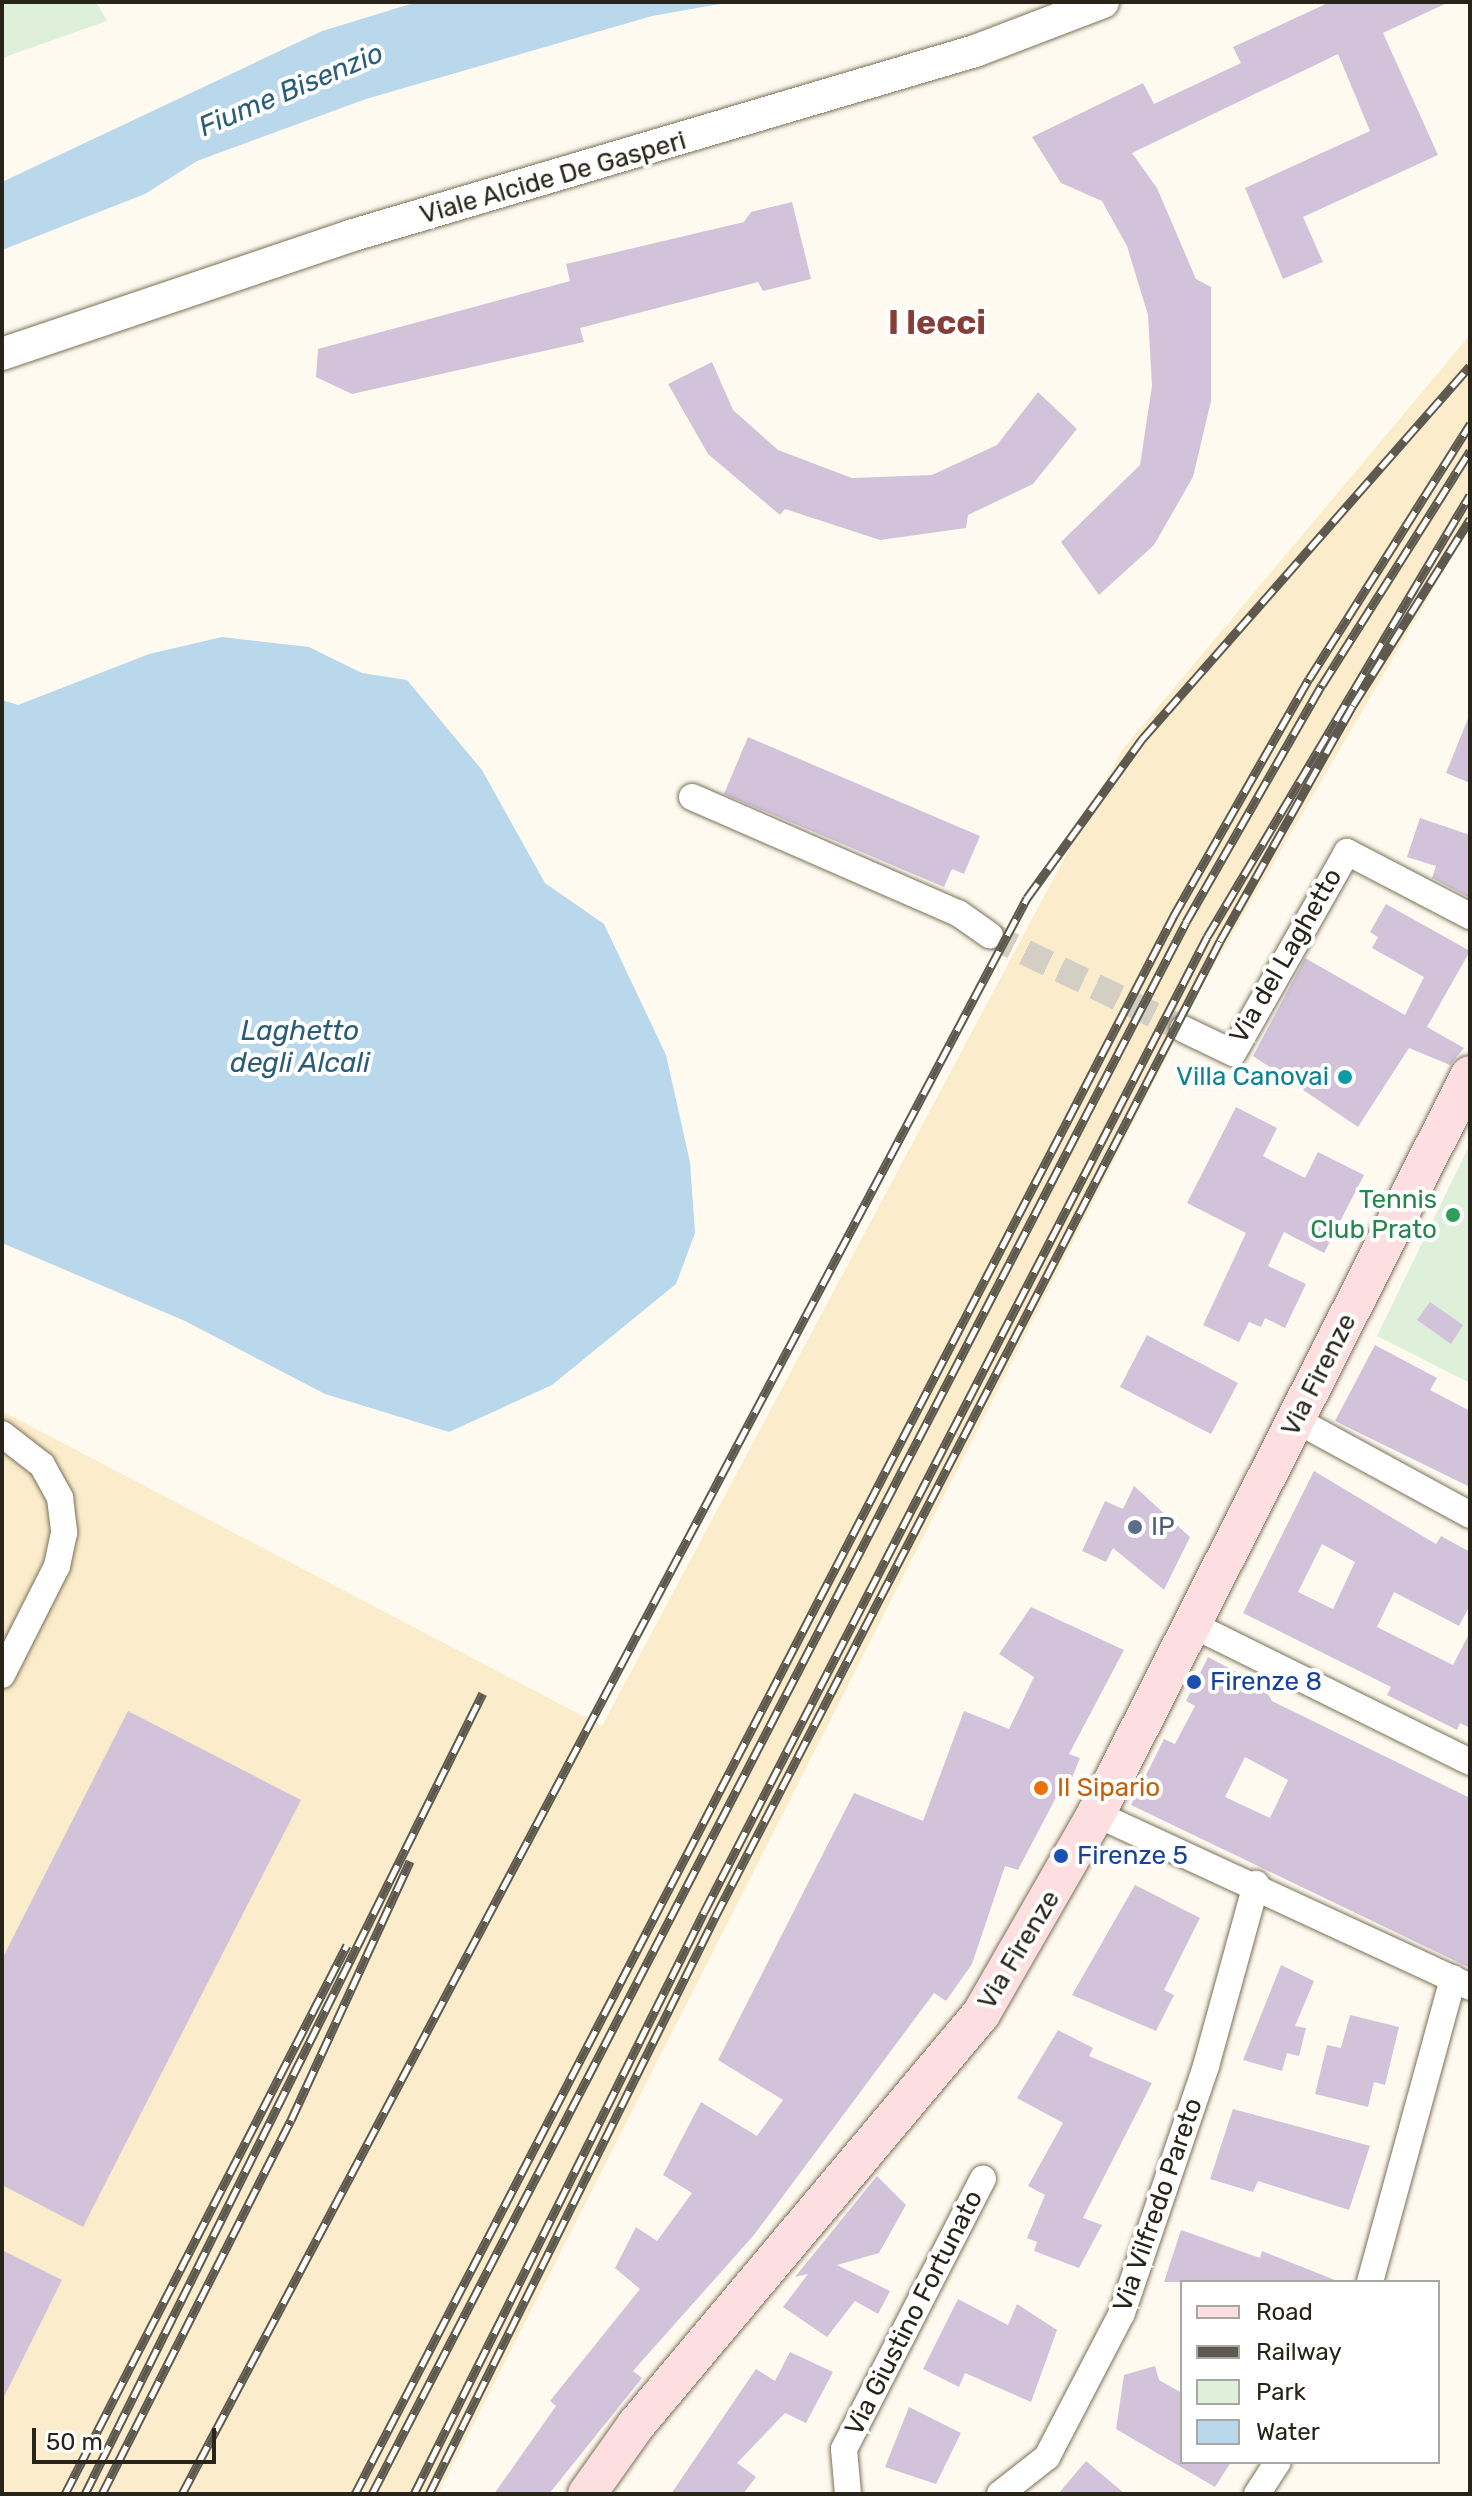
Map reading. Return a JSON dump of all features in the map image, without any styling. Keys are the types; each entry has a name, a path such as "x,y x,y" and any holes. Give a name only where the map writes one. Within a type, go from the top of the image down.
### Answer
{"main road":[{"name":"Via Firenze","path":"587,2494 636,2425 981,2014 1096,1814 1470,1075"}],"street":[{"name":"Viale Alcide De Gasperi","path":"2,354 350,236 975,51 1103,2"},
{"path":"692,797 958,913 990,935"},
{"name":"Via del Laghetto","path":"1183,1029 1233,1053 1347,852 1470,916"},
{"path":"1296,1420 1470,1515"},
{"path":"2,1434 42,1465 60,1498 64,1533 57,1566 2,1675"},
{"path":"1191,1624 1470,1762"},
{"path":"1096,1814 1256,1884 1462,1983 1371,2280"},
{"name":"Via Vilfredo Pareto","path":"1000,2494 1047,2457 1122,2313 1206,2066 1256,1884"},
{"name":"Via Giustino Fortunato","path":"848,2494 844,2449 983,2179"},
{"path":"1257,2494 1277,2464"}],"shaded area":[{"path":"1470,335 1470,526 1206,979 438,2494 2,2494 2,1411 602,1726 1122,750"}],"green space":[{"path":"2,2 96,2 107,21 2,58"},
{"name":"Tennis Club Prato","path":"1470,1144 1470,1383 1377,1336"}],"water":[{"name":"Fiume Bisenzio","path":"417,2 731,2 652,16 366,99 197,161 145,194 2,250 2,182 322,31"},
{"name":"Laghetto degli Alcali","path":"222,637 309,647 362,673 407,680 482,770 545,883 604,924 666,1055 690,1162 695,1233 676,1284 552,1385 449,1432 325,1394 185,1321 2,1243 2,700 18,705 149,654"}],"building":[{"path":"1330,2 1449,2 1383,33 1438,155 1303,217 1323,262 1283,279 1245,188 1370,131 1338,54 1132,153 1157,188 1196,279 1211,287 1211,401 1193,477 1154,545 1099,595 1061,542 1140,465 1152,386 1148,315 1127,246 1102,201 1061,183 1032,137 1143,83 1154,104 1241,63 1233,47"},
{"path":"792,202 811,279 763,291 758,282 580,328 584,342 352,394 316,377 318,349 570,281 566,264 744,222 751,212"},
{"path":"712,362 733,410 778,450 852,478 932,475 997,445 1038,392 1077,429 1033,484 968,515 966,528 880,540 785,509 780,515 708,454 668,384"},
{"path":"1470,716 1470,783 1446,773"},
{"path":"748,737 980,836 964,874 952,869 944,887 724,794"},
{"path":"1420,818 1470,835 1470,898 1432,878 1436,866 1407,857"},
{"path":"1386,904 1470,951 1427,1027 1464,1048 1450,1065 1409,1048 1358,1127 1253,1056 1305,958 1405,1015 1424,977 1372,948 1378,937 1370,932"},
{"path":"1236,1107 1277,1128 1263,1156 1305,1178 1318,1152 1364,1175 1324,1253 1284,1232 1268,1266 1306,1284 1285,1328 1265,1318 1261,1327 1249,1322 1239,1342 1203,1325 1246,1233 1187,1203"},
{"path":"1430,1302 1463,1325 1451,1344 1417,1320"},
{"path":"1147,1335 1238,1383 1211,1434 1120,1387"},
{"path":"1375,1345 1437,1378 1430,1390 1470,1411 1470,1487 1335,1421"},
{"path":"1314,1471 1436,1544 1441,1536 1470,1552 1470,1605 1459,1626 1394,1592 1377,1627 1453,1665 1470,1632 1470,1728 1460,1723 1457,1730 1387,1695 1391,1687 1243,1613","holes":["1322,1544 1355,1562 1333,1609 1298,1592"]},
{"path":"1134,1486 1190,1537 1164,1590 1113,1548 1106,1562 1082,1551 1105,1501 1123,1509"},
{"path":"1031,1607 1124,1650 1069,1754 1080,1758 1068,1788 1062,1786 1018,1870 1005,1866 972,1964 946,2001 934,1993 754,2235 633,2371 642,2378 549,2494 494,2494 556,2406 550,2401 640,2289 615,2268 636,2227 657,2241 692,2193 663,2175 701,2102 757,2136 783,2100 718,2060 854,1793 923,1821 964,1711 1009,1729 1034,1677 999,1654"},
{"path":"1208,1657 1263,1686 1272,1701 1470,1798 1470,1968 1131,1805 1164,1739 1175,1744 1195,1706 1186,1701","holes":["1245,1757 1288,1780 1270,1818 1225,1797"]},
{"path":"128,1711 301,1800 83,2227 2,2185 2,1959"},
{"path":"1135,1885 1200,1918 1164,1990 1174,1995 1156,2031 1072,1995"},
{"path":"1281,1965 1314,1981 1295,2026 1306,2028 1299,2056 1287,2053 1282,2071 1243,2060"},
{"path":"1350,2015 1399,2027 1385,2085 1374,2082 1368,2107 1315,2094 1327,2045 1341,2048"},
{"path":"1058,2030 1093,2048 1089,2056 1152,2083 1083,2218 1102,2225 1079,2268 1034,2251 1037,2242 1027,2238 1045,2195 1028,2186 1063,2123 1017,2098"},
{"path":"1233,2109 1370,2146 1349,2210 1258,2181 1253,2192 1210,2179"},
{"path":"877,2176 906,2205 879,2253 837,2265 890,2291 878,2314 855,2301 827,2337 783,2307 808,2274 795,2277"},
{"path":"1181,2230 1260,2258 1262,2251 1335,2280 1180,2280 1164,2282"},
{"path":"2,2250 62,2280 2,2401"},
{"path":"958,2299 1008,2325 1017,2304 1057,2330 1031,2402 965,2373 959,2387 923,2369"},
{"path":"790,2352 833,2372 806,2423 785,2413 737,2463 756,2477 743,2494 671,2494 756,2369 775,2381"},
{"path":"1155,2366 1159,2380 1180,2392 1180,2464 1230,2464 1215,2487 1116,2429 1124,2375"},
{"path":"909,2407 961,2433 936,2484 885,2467"},
{"path":"1086,2461 1125,2494 1058,2494"}],"tunnel":[{"path":"990,935 1183,1029"}],"railway":[{"path":"182,2494 1027,898 1143,738 1470,366"},
{"path":"355,2494 1173,917 1309,679 1470,424"},
{"path":"372,2494 1186,922 1322,685 1470,451"},
{"path":"414,2494 704,1912 1207,937 1470,495"},
{"path":"429,2494 715,1917 1220,941 1353,705 1470,519"},
{"path":"85,2494 483,1693"},
{"path":"102,2494 291,2120 410,1861"},
{"path":"65,2494 347,1945"}],"place":[{"name":"Villa Canovai","path":"1345,1077"},
{"name":"Tennis Club Prato","path":"1453,1215"},
{"name":"IP","path":"1135,1527"},
{"name":"Firenze 8","path":"1194,1682"},
{"name":"Il Sipario","path":"1041,1788"},
{"name":"Firenze 5","path":"1061,1856"}],"district":[{"name":"I lecci","path":"937,323"}]}
